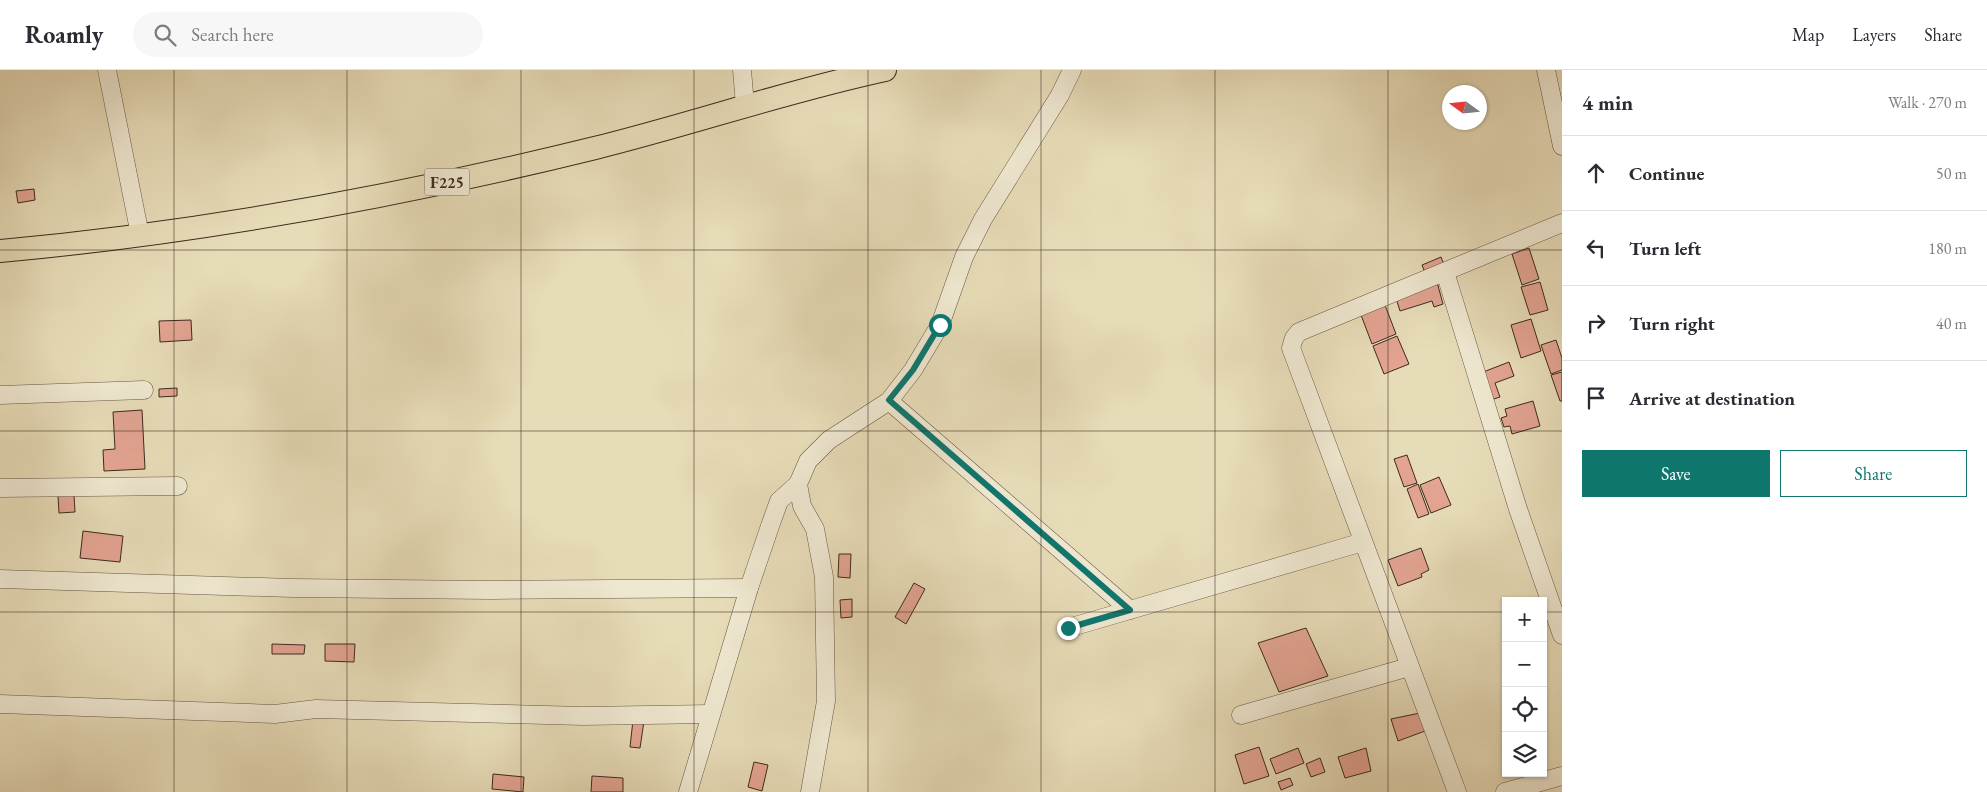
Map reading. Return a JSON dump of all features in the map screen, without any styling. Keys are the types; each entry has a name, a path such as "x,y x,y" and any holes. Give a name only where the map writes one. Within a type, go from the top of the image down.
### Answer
{"main road":[{"name":"F225","path":"0,251 140,235 310,208 432,185 597,148 745,105 885,70"}],"street":[{"path":"107,70 140,235"},
{"path":"742,70 745,105"},
{"path":"688,792 749,588 779,502 798,484 808,461 829,440 889,400 913,370 940,325 964,257 983,219 1060,94 1072,70"},
{"path":"1546,70 1562,146"},
{"path":"1456,792 1291,348 1294,338 1299,332 1562,223"},
{"path":"1445,272 1518,509 1562,635"},
{"path":"0,395 144,390"},
{"path":"889,400 1130,610"},
{"path":"798,484 802,506 815,529 824,578 826,702 810,792"},
{"path":"0,488 178,486"},
{"path":"1068,628 1363,542"},
{"path":"0,579 302,588 491,590 749,588"},
{"path":"1241,715 1409,667"},
{"path":"0,704 275,714 316,709 583,716 711,714"},
{"path":"1505,792 1562,776"}],"building":[{"path":"34,189 35,200 18,203 16,191"},
{"path":"1529,248 1539,279 1522,285 1512,254"},
{"path":"1441,257 1445,267 1426,275 1422,265"},
{"path":"1437,282 1443,304 1434,307 1432,301 1400,311 1395,295"},
{"path":"1540,282 1548,310 1530,315 1521,287"},
{"path":"1385,305 1396,334 1372,344 1361,315"},
{"path":"1531,319 1541,351 1521,358 1511,325"},
{"path":"191,320 192,340 160,342 159,321"},
{"path":"1397,336 1409,364 1384,374 1373,346"},
{"path":"1556,340 1562,358 1562,370 1551,374 1541,345"},
{"path":"1509,362 1514,376 1495,383 1500,397 1488,401 1478,374"},
{"path":"1562,372 1562,401 1560,401 1551,375"},
{"path":"177,388 177,396 159,397 159,389"},
{"path":"1533,401 1540,426 1512,434 1510,426 1504,427 1501,418 1507,416 1505,409"},
{"path":"142,410 145,469 104,471 103,450 115,449 113,412"},
{"path":"1407,455 1417,483 1404,487 1394,459"},
{"path":"1439,477 1451,505 1431,513 1420,485"},
{"path":"1418,484 1429,514 1418,518 1407,489"},
{"path":"74,495 75,512 59,513 58,496"},
{"path":"83,531 123,536 120,562 80,558"},
{"path":"1421,548 1429,570 1421,574 1422,577 1398,586 1388,560"},
{"path":"839,554 851,554 850,578 838,577"},
{"path":"914,583 925,589 906,624 895,617"},
{"path":"852,599 852,617 841,618 840,600"},
{"path":"1306,628 1328,676 1279,692 1258,643"},
{"path":"272,644 305,645 304,654 272,654"},
{"path":"325,644 355,644 354,662 325,661"},
{"path":"1420,713 1425,731 1398,741 1391,719"},
{"path":"633,720 644,721 640,748 630,747"},
{"path":"1259,747 1269,776 1244,784 1235,755"},
{"path":"1298,748 1304,763 1276,774 1270,759"},
{"path":"1366,748 1371,771 1345,778 1338,757"},
{"path":"1320,758 1325,772 1311,777 1306,764"},
{"path":"754,762 768,765 762,791 748,787"},
{"path":"493,774 524,777 523,792 492,789"},
{"path":"592,776 623,778 623,792 591,792"},
{"path":"1290,778 1293,785 1281,790 1278,782"}],"route":[{"path":"940,325 913,370 889,400 1130,610 1068,628"}]}
